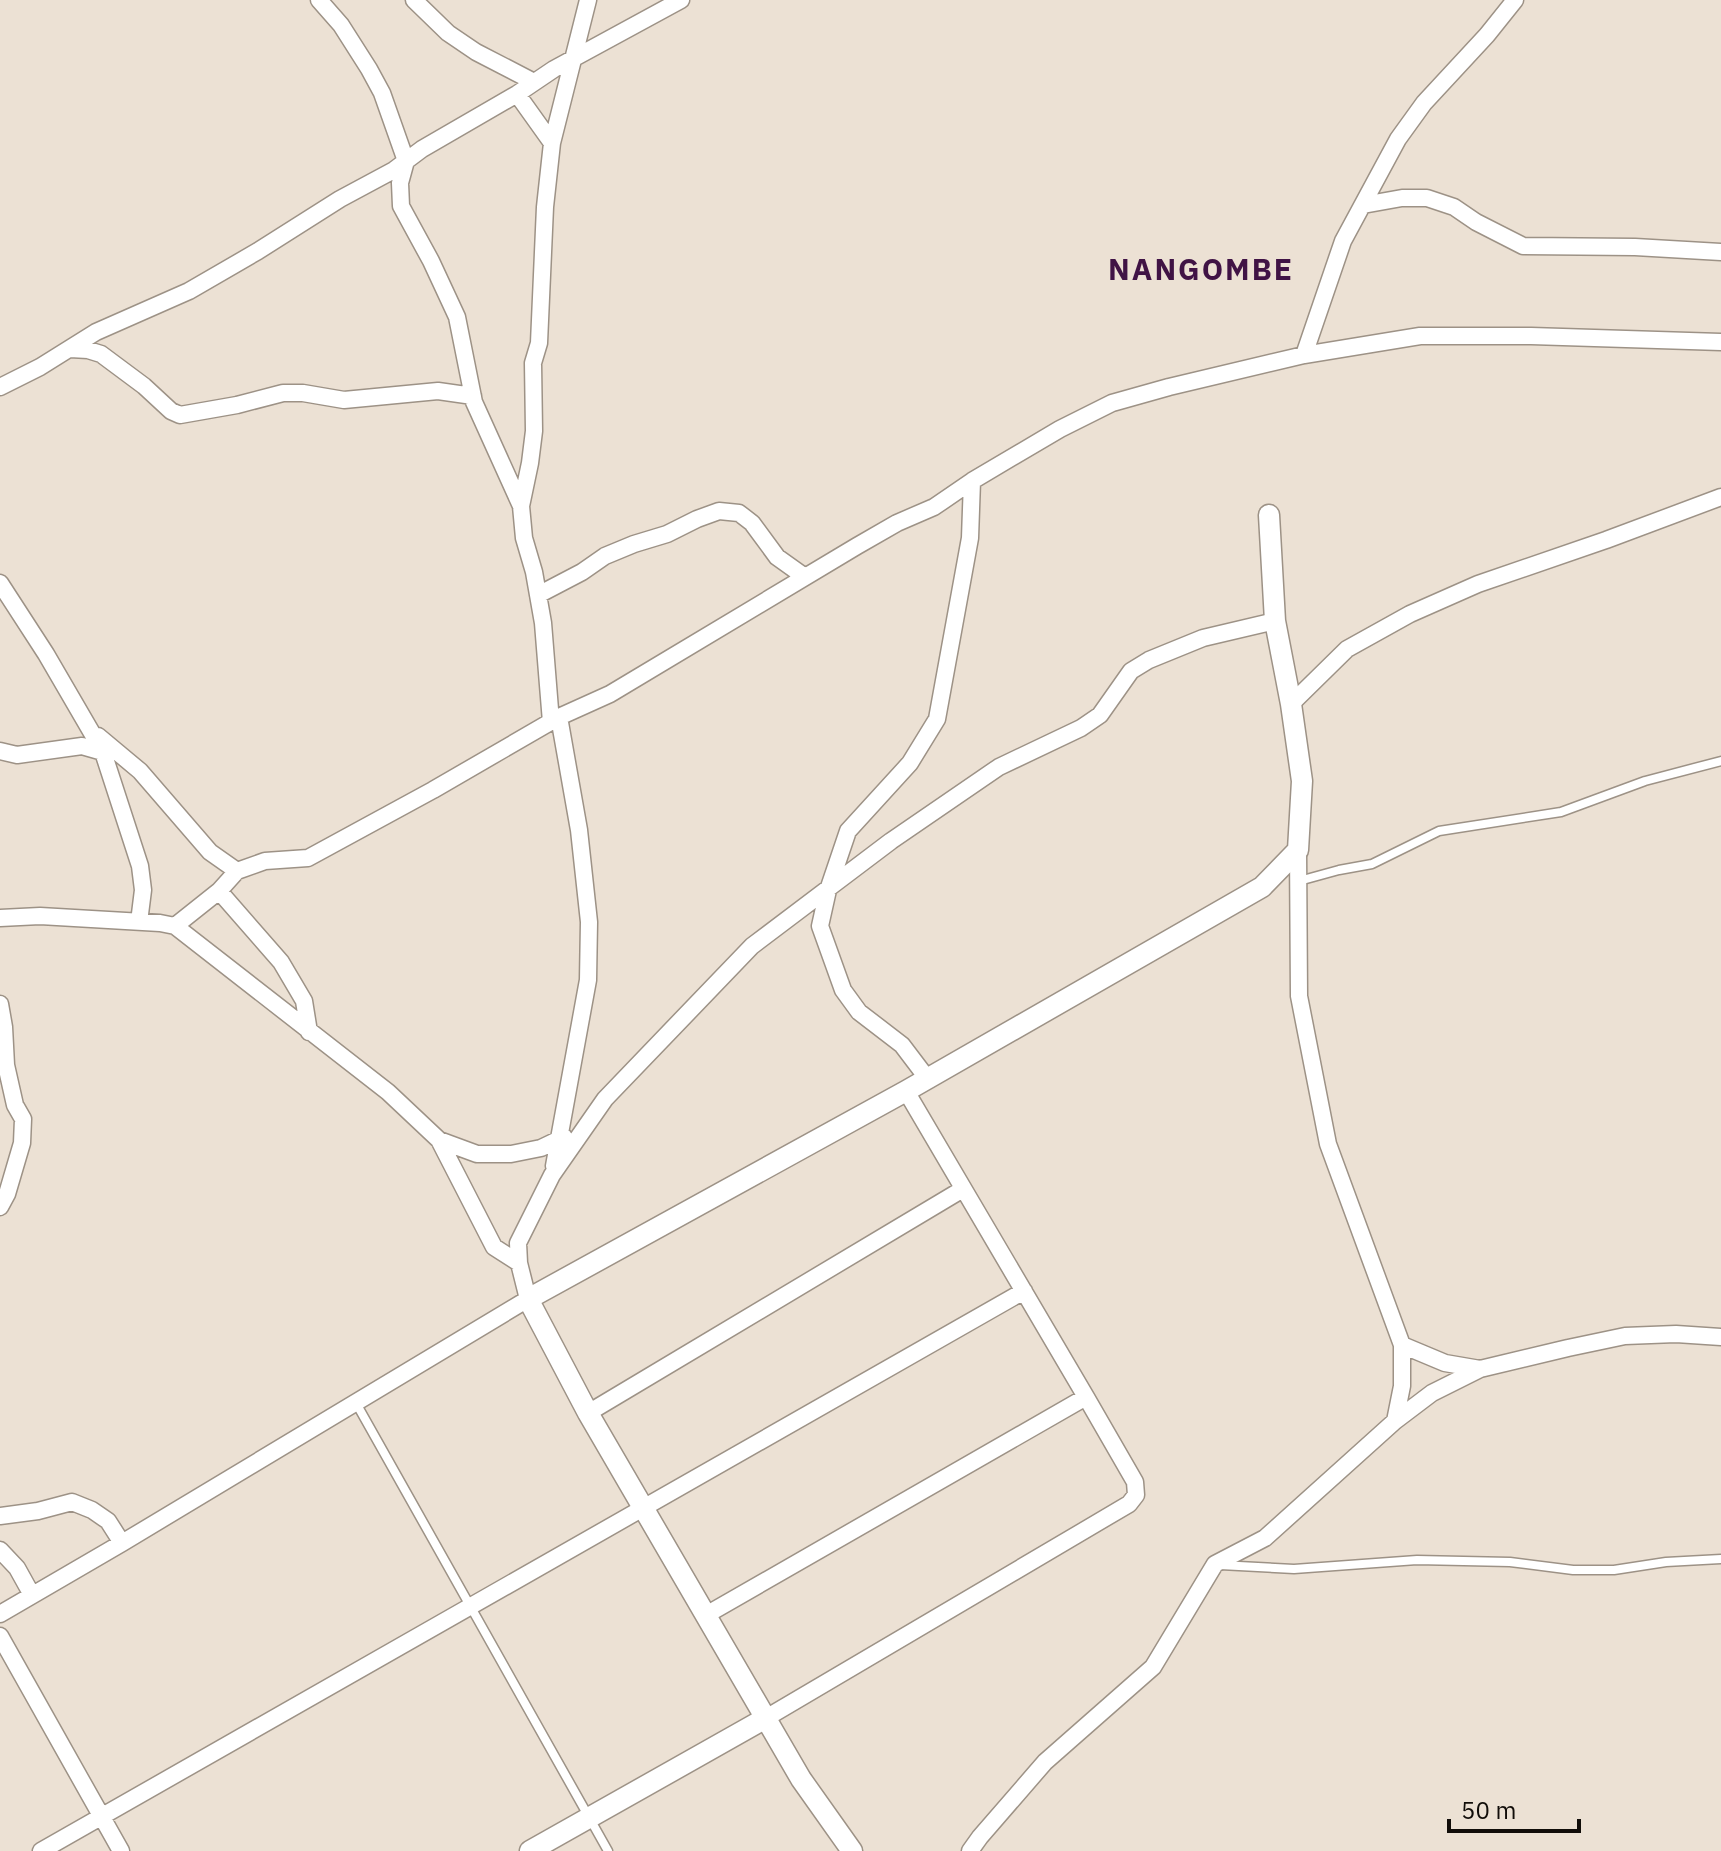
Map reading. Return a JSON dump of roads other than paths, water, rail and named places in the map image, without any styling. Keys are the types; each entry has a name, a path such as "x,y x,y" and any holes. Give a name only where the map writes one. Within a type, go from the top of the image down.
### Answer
{"street":[{"path":"319,0 341,25 382,93 406,161 400,183 401,206 457,317 473,396 521,506"},
{"path":"334,0 341,25"},
{"path":"414,0 448,33 476,52 534,82"},
{"path":"552,1175 588,980 589,922 579,830 555,719 543,623 524,538 521,506 534,431 533,363 539,343 545,207 552,143 588,0"},
{"path":"0,387 40,367 96,332 189,291 340,199 394,170 422,149 573,58 681,0"},
{"path":"1304,355 1343,241 1381,168 1424,103 1515,0"},
{"path":"517,94 552,143"},
{"path":"1363,205 1402,198 1427,198 1454,207 1523,246 1721,252"},
{"path":"96,332 96,343 101,354"},
{"path":"175,926 219,891 237,871 265,861 308,858 555,719 610,694 897,523 934,507 1060,429 1112,403 1304,355 1420,336 1721,342"},
{"path":"68,349 101,354 180,415 283,393 344,400 438,391 473,396"},
{"path":"927,1078 902,1045 859,1012 843,990 820,926 828,890 848,831 910,763 937,719 970,538 972,481"},
{"path":"1291,704 1347,649 1410,614 1478,584 1721,497"},
{"path":"538,595 605,556 719,511 739,513 752,523 777,557 805,577"},
{"path":"1269,515 1275,621 1302,781 1298,850 1299,996 1328,1144 1402,1345 1402,1386 1395,1421"},
{"path":"0,583 103,752 140,866 143,890 139,922"},
{"path":"852,1851 801,1779 588,1413 528,1299 519,1263 518,1243 552,1175 605,1099 752,946 891,841 999,767 1081,728 1100,715 1131,671 1140,665 1203,638 1275,621"},
{"path":"89,728 140,771 210,852 237,871"},
{"path":"0,751 17,755 82,746 103,752"},
{"path":"0,1614 528,1299 906,1091 1262,887 1298,850"},
{"path":"219,891 281,962 304,1001 309,1032"},
{"path":"0,918 40,916 175,926 388,1092 439,1140 494,1247 519,1263"},
{"path":"0,1004 6,1065 15,1105 23,1119 22,1143 0,1207"},
{"path":"530,1851 766,1718 1129,1504 1136,1495 1135,1482 906,1091"},
{"path":"439,1140 477,1154 511,1154 541,1148 584,1128"},
{"path":"588,1413 963,1189"},
{"path":"41,1851 1024,1291"},
{"path":"970,1851 1045,1762 1153,1667 1215,1564 1265,1538 1395,1421 1432,1393 1480,1369 1625,1336 1676,1334 1721,1337"},
{"path":"1402,1345 1445,1363 1480,1369"},
{"path":"706,1615 1086,1397"},
{"path":"0,1516 72,1502 108,1521 122,1543"},
{"path":"0,1550 17,1568 32,1595"},
{"path":"0,1636 121,1851"}],"lane":[{"path":"1299,881 1372,864 1439,831 1561,812 1645,781 1721,761"},
{"path":"356,1403 608,1851"},
{"path":"1215,1564 1294,1569 1417,1560 1510,1562 1573,1570 1614,1570 1666,1562 1721,1559"}],"district":[{"name":"NANGOMBE","path":"1201,268"}]}
